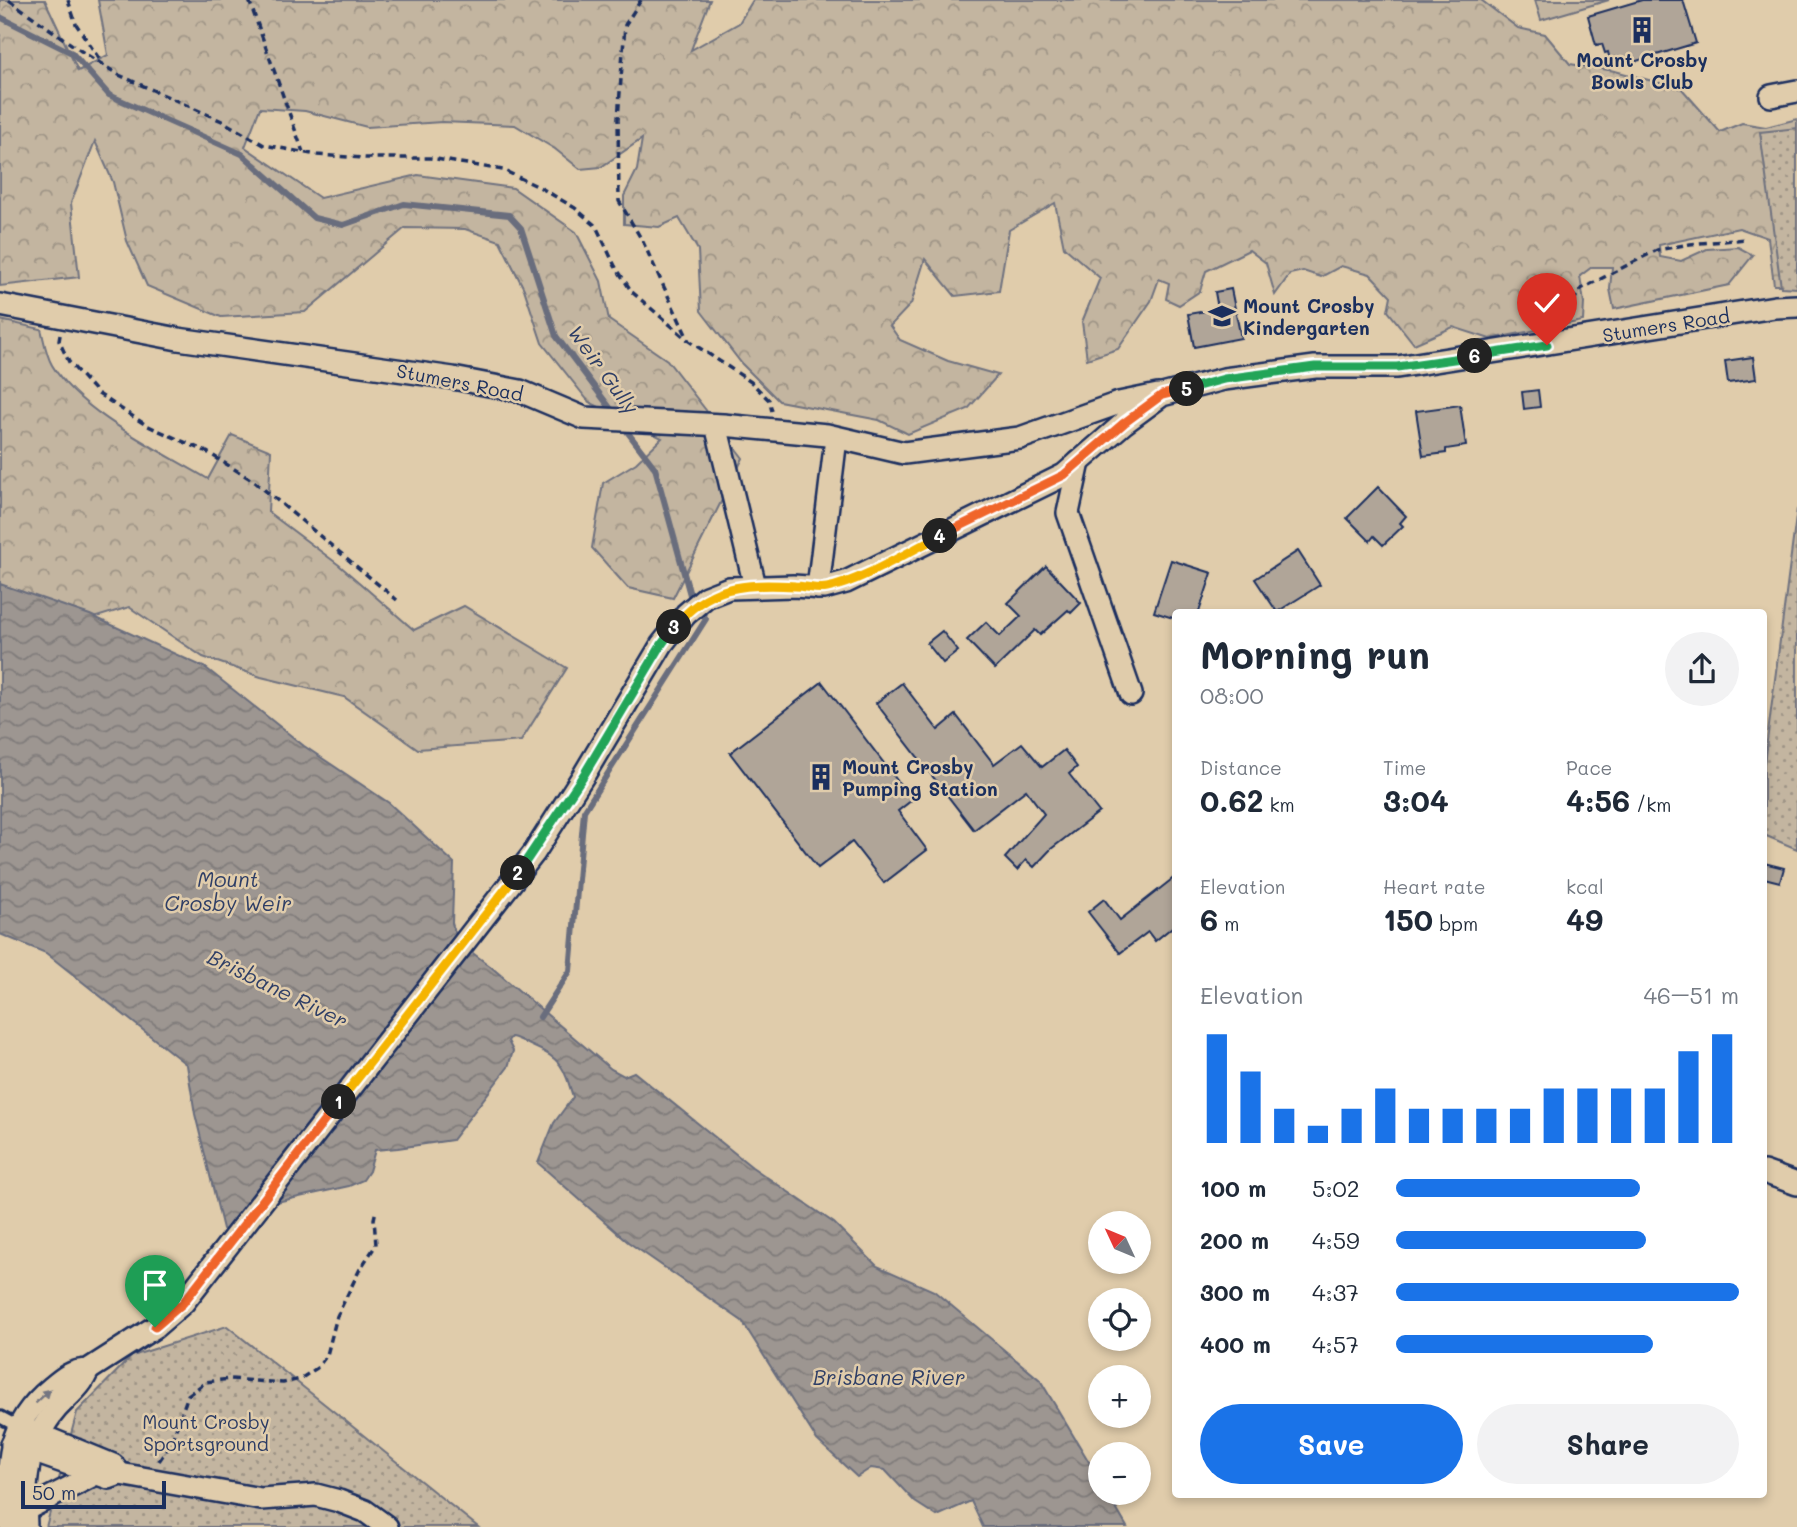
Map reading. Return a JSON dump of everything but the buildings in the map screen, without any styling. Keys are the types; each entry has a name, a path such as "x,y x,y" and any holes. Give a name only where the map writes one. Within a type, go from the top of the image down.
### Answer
{"street":[{"path":"1771,96 1797,91"},
{"name":"Stumers Road","path":"0,305 178,339 453,378 520,391 584,418 776,430 836,438 904,453 1020,438 1119,403 1224,379 1315,367 1397,367 1775,307 1797,306"},
{"name":"Stumers Road","path":"20,1439 84,1382 88,1370 155,1327 183,1303 534,853 662,644 686,614 706,597 729,589 755,586 818,588 846,582 1064,475 1162,395"},
{"path":"716,425 755,586"},
{"path":"818,588 836,438"},
{"path":"1079,462 1068,513 1131,694"},
{"path":"1767,1173 1797,1184"},
{"path":"20,1439 113,1465 120,1474"},
{"path":"20,1439 108,1478 120,1474 261,1499 316,1495 365,1511 387,1527"},
{"path":"20,1439 26,1519 96,1474"},
{"path":"11,1527 8,1466 20,1439"}],"lane":[{"path":"0,1417 20,1439"}],"path":[{"path":"9,0 103,65 163,96 222,121 264,145 365,158 430,158 503,170 541,188 575,208 597,226 615,266 632,292 689,341 751,383 769,400 776,430"},
{"path":"68,0 76,24 103,65"},
{"path":"249,0 303,152"},
{"path":"641,0 625,25 618,119 619,201 643,242 689,341"},
{"path":"1547,345 1581,289 1614,270 1657,250 1746,239"},
{"path":"62,316 59,341 69,362 97,393 146,425 207,452 255,482 397,600"},
{"path":"156,1480 159,1459 171,1443 188,1395 206,1382 230,1379 283,1383 300,1379 317,1368 327,1355 337,1316 360,1269 376,1245 376,1210"}],"green space":[{"path":"0,0 45,0 78,71 108,55 98,0 710,0 691,50 739,23 753,0 1481,0 1518,28 1545,34 1570,64 1615,71 1682,89 1720,132 1742,123 1766,127 1797,119 1797,285 1774,285 1768,238 1739,228 1659,245 1660,257 1681,261 1707,249 1738,247 1753,255 1729,285 1614,309 1610,289 1612,267 1592,267 1580,276 1584,303 1583,321 1490,339 1453,327 1414,344 1388,311 1391,296 1370,274 1341,266 1321,277 1303,271 1290,274 1275,295 1266,263 1249,250 1206,271 1200,291 1179,305 1166,299 1169,283 1159,279 1151,301 1118,349 1087,359 1082,322 1100,278 1064,247 1055,203 1009,230 999,291 955,296 925,259 911,304 890,326 900,340 948,361 998,375 968,409 908,434 879,420 779,401 742,364 701,311 698,250 679,218 659,227 624,224 624,196 637,170 642,139 601,167 580,169 555,149 515,125 442,122 367,127 305,111 260,108 245,147 320,198 418,175 513,188 576,232 601,281 609,320 667,360 743,458 673,598 628,588 592,548 603,483 636,463 662,438 589,402 542,343 524,289 500,241 465,229 405,228 305,312 221,317 147,286 127,241 113,182 95,141 71,203 79,277 0,286"},
{"path":"1535,0 1609,0 1541,20"},
{"path":"1797,128 1797,288 1781,287 1760,132"},
{"path":"0,320 41,329 52,365 65,383 82,399 123,430 208,479 232,435 271,451 268,512 339,565 414,630 464,606 567,668 521,741 418,749 344,697 261,677 203,657 129,607 61,628 0,611"},
{"path":"1797,509 1797,849 1767,836 1767,741"},
{"name":"Mount Crosby Sportsground","path":"227,1326 478,1527 46,1527 77,1412 132,1356"}],"water":[{"path":"0,584 90,615 206,668 304,746 389,803 454,863 452,923 458,942 611,1069 624,1076 634,1072 752,1167 834,1223 877,1266 934,1291 1040,1380 1088,1460 1088,1505 1114,1505 1127,1527 983,1527 971,1501 937,1516 915,1502 885,1470 871,1468 857,1477 817,1440 742,1321 628,1242 538,1163 554,1123 573,1097 564,1071 555,1059 517,1038 511,1037 508,1041 513,1051 508,1067 452,1140 375,1150 369,1171 363,1180 349,1186 272,1203 232,1231 223,1229 195,1114 187,1065 46,953 0,934"}],"waterway":[{"name":"Weir Gully","path":"0,17 72,53 109,95 242,154 314,218 343,225 404,204 509,215 521,228 556,336 614,413"},
{"name":"Weir Gully","path":"540,1017 570,971 584,811 706,619 690,595 655,468 622,425"}],"place":[{"name":"Mount Crosby Bowls Club","path":"1642,30"},
{"name":"Mount Crosby Kindergarten","path":"1222,316"},
{"name":"Mount Crosby Pumping Station","path":"821,777"}],"route":[{"path":"155,1327 183,1303 534,853 662,644 686,614 706,597 742,587 824,588 846,582 1064,475 1124,423 1162,395 1224,379 1315,367 1397,367 1547,345"}],"water label":[{"name":"Mount Crosby Weir","path":"228,890"},
{"name":"Brisbane River","path":"278,988"},
{"name":"Brisbane River","path":"889,1376"}]}
